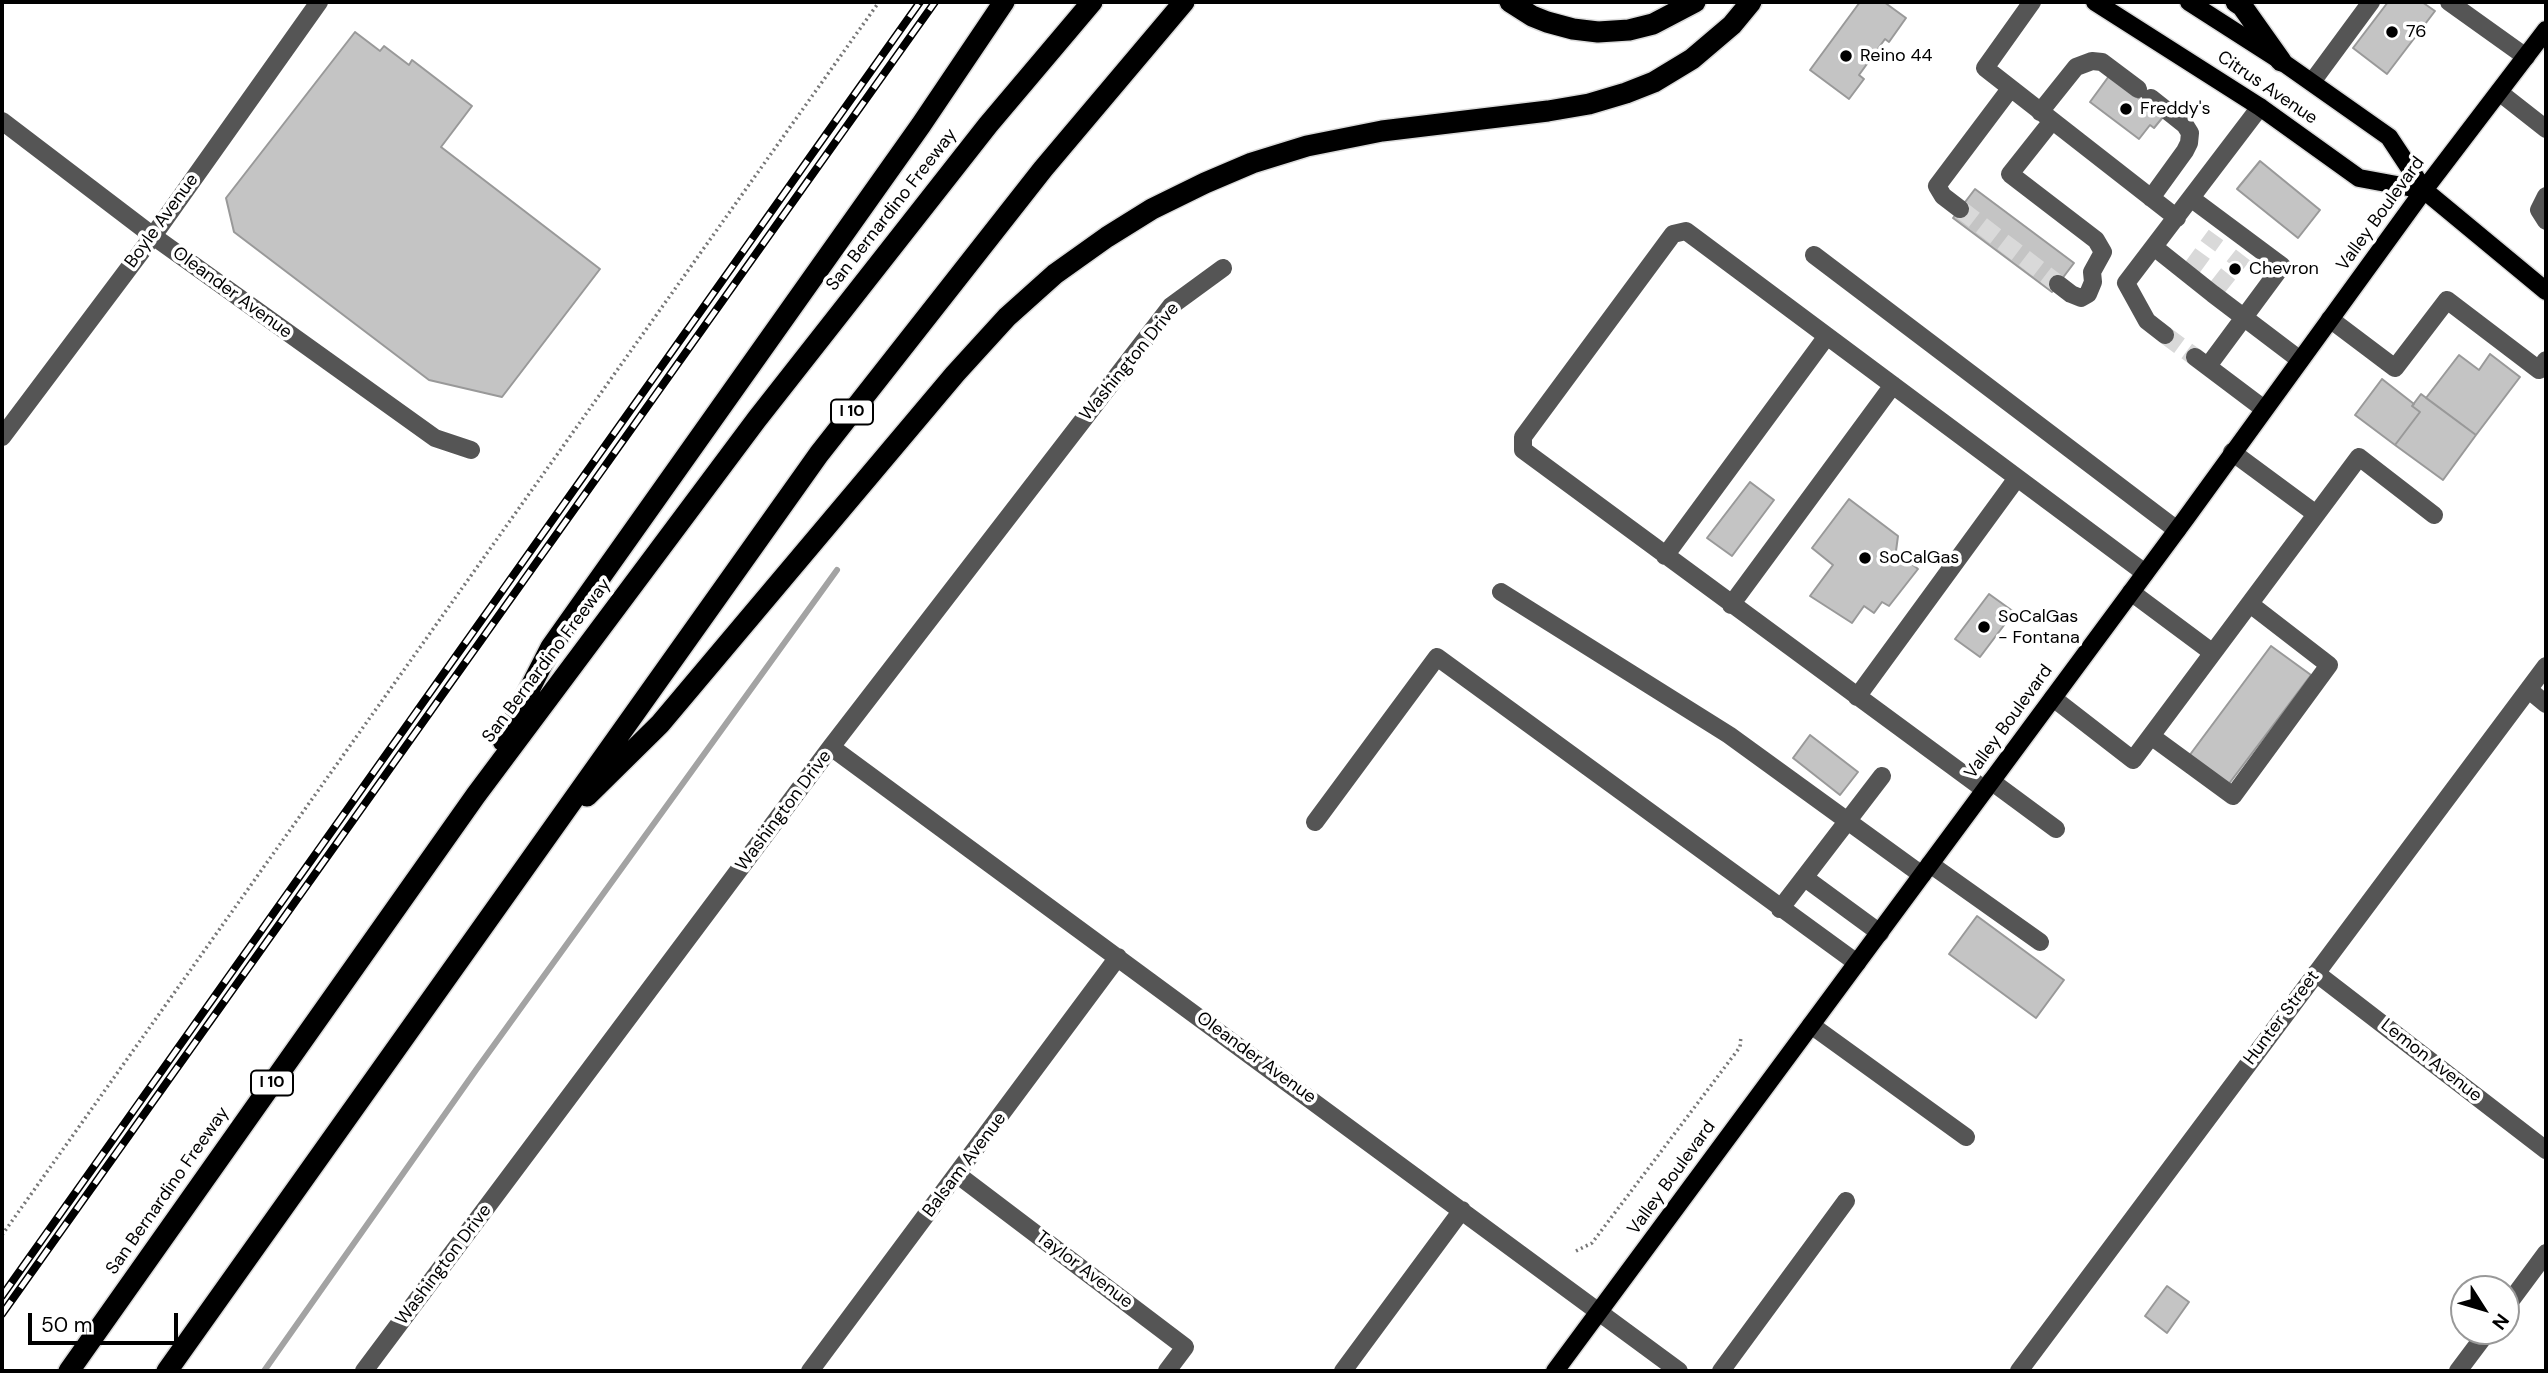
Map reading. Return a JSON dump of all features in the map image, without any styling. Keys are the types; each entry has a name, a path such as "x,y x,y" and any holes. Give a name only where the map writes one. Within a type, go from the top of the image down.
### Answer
{"highway":[{"path":"475,795 551,647 1004,2"},
{"name":"San Bernardino Freeway","path":"69,1371 475,795 757,419 988,125 1092,2"},
{"name":"I 10","path":"167,1371 819,454 1043,169 1184,2"},
{"path":"1510,2 1547,22 1598,32 1629,30 1653,24 1695,2"},
{"path":"544,840 660,724 955,374 1007,317 1055,274 1107,237 1152,209 1205,183 1252,163 1307,146 1382,131 1548,111 1589,104 1626,93 1654,82 1692,59 1732,25 1751,2"},
{"path":"2236,2 2242,6 2281,61"}],"main road":[{"name":"Citrus Avenue","path":"2095,2 2260,107 2359,178 2424,190"},
{"name":"Citrus Avenue","path":"2189,2 2281,61 2389,137 2424,190 2546,291"},
{"name":"Valley Boulevard","path":"1555,1371 2177,530 2424,190 2546,30"}],"street":[{"name":"Boyle Avenue","path":"2,437 153,236 318,2"},
{"path":"2032,2 1985,68 2177,218"},
{"path":"2312,82 2371,2"},
{"path":"2449,2 2526,57"},
{"path":"2058,284 2081,298 2088,293 2093,282 2092,272 2103,252 2096,240 2010,174 2076,67 2092,61 2102,62 2185,125 2190,133 2189,143 2151,198"},
{"path":"1960,209 1942,196 1937,186 2010,89"},
{"path":"2499,92 2546,129"},
{"path":"2165,335 2147,321 2126,284 2260,107"},
{"name":"Oleander Avenue","path":"2,121 153,236 435,438 471,450"},
{"path":"2546,196 2539,210 2546,221"},
{"path":"2192,199 2220,229 2247,249 2282,266 2244,317 2201,362 2264,409"},
{"path":"2056,829 1857,697 1665,556 1523,450 1523,437 1674,234 1686,231 2145,573"},
{"path":"2154,247 2190,271 2300,360"},
{"path":"1814,256 2177,530"},
{"name":"Washington Drive","path":"364,1371 831,747 1171,306 1223,268"},
{"path":"2330,319 2395,368 2447,300 2539,370 2546,360"},
{"path":"1665,556 1827,336"},
{"path":"1731,604 1893,385"},
{"path":"2232,452 2316,514"},
{"path":"2053,698 2133,760 2359,457 2434,515"},
{"path":"1857,697 2017,478"},
{"path":"1501,592 1728,735 1848,822 2040,943"},
{"path":"2131,592 2213,653"},
{"path":"2151,736 2232,796 2329,665 2250,604"},
{"path":"1315,821 1437,657 1857,963"},
{"name":"Hunter Street","path":"2019,1371 2546,666"},
{"path":"2529,690 2546,704"},
{"name":"Oleander Avenue","path":"831,747 1679,1371"},
{"path":"1780,909 1882,776"},
{"path":"1805,878 1880,933"},
{"name":"Balsam Avenue","path":"810,1371 1118,957"},
{"name":"Lemon Avenue","path":"2316,973 2546,1150"},
{"path":"1811,1025 1966,1137"},
{"name":"Taylor Avenue","path":"958,1175 1185,1347 1167,1371"},
{"path":"1721,1371 1846,1201"},
{"path":"1343,1371 1462,1210"},
{"path":"2520,1288 2546,1253"},
{"path":"2466,1369 2480,1345"}],"path":[{"path":"2,1235 879,2"},
{"path":"1576,1251 1592,1243 1740,1046 1741,1036"}],"building":[{"name":"Reino 44","path":"1860,2 1884,2 1906,18 1889,42 1885,39 1859,75 1864,79 1849,99 1810,70"},
{"path":"2388,2 2422,2 2435,11 2387,74 2353,48"},
{"path":"355,32 380,51 384,46 409,65 412,60 472,106 441,147 600,269 502,397 429,380 234,232 226,198"},
{"name":"Freddy's","path":"2109,76 2163,117 2154,128 2150,125 2139,139 2090,102"},
{"path":"2260,161 2320,210 2298,238 2237,189"},
{"path":"1975,189 2074,263 2052,292 1953,218"},
{"path":"2490,354 2520,377 2476,435 2426,398 2459,355 2479,370"},
{"path":"2382,379 2414,404 2412,406 2420,412 2395,445 2355,415"},
{"path":"2421,394 2476,435 2443,480 2395,445 2420,412 2412,406"},
{"path":"1750,482 1774,500 1732,556 1707,538"},
{"name":"SoCalGas","path":"1849,499 1898,536 1896,551 1918,569 1889,606 1882,602 1874,613 1864,606 1852,623 1810,596 1833,565 1812,548"},
{"path":"1989,594 2014,612 1980,657 1955,639"},
{"path":"2271,646 2311,675 2228,785 2189,756"},
{"path":"1810,735 1858,772 1840,795 1793,758"},
{"path":"1977,916 2064,980 2036,1018 1949,954"},
{"path":"2167,1286 2189,1302 2167,1333 2145,1316"}],"waterway":[{"path":"264,1371 476,1070 837,570"}],"tunnel":[{"path":"1960,209 2058,284"},
{"path":"2192,268 2216,235"},
{"path":"2217,288 2243,255"},
{"path":"2165,335 2195,357"}],"railway":[{"path":"2,1296 920,2"},
{"path":"2,1314 935,2"}],"place":[{"name":"76","path":"2392,32"},
{"name":"Reino 44","path":"1846,56"},
{"name":"Freddy's","path":"2126,109"},
{"name":"Chevron","path":"2235,269"},
{"name":"SoCalGas","path":"1865,558"},
{"name":"SoCalGas - Fontana","path":"1984,627"}]}
